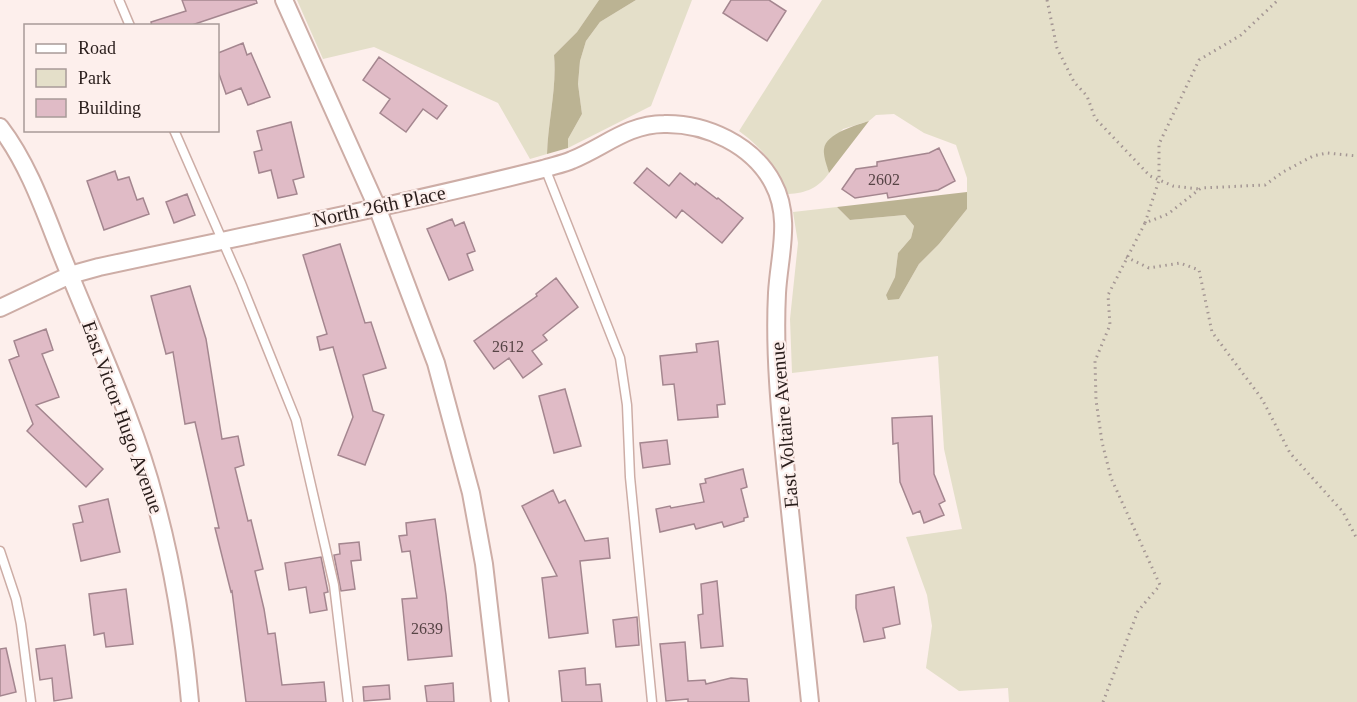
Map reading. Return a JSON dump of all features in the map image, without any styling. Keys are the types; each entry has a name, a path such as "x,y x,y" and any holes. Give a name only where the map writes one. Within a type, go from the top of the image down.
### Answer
{"street":[{"path":"284,0 377,207 436,363 471,493 484,564 500,702"},
{"name":"North 26th Place","path":"0,308 70,275 99,267 377,207 572,161 620,134 638,127 675,124 718,134 752,156"},
{"name":"East Victor Hugo Avenue","path":"0,127 24,166 40,201 114,380 155,500 178,605 190,702"},
{"name":"East Voltaire Avenue","path":"752,156 773,182 781,205 784,230 777,291 776,358 810,702"}],"lane":[{"path":"119,0 129,24"},
{"path":"175,132 241,283 296,420 334,585 348,702"},
{"path":"545,168 620,358 627,405 630,477 652,702"},
{"path":"0,551 19,616 31,702"}],"path":[{"path":"1047,0 1057,48 1074,82 1087,96 1095,118 1150,176 1173,186 1199,189 1265,184 1313,156 1327,153 1357,156"},
{"path":"1103,702 1138,611 1160,585 1111,478 1102,441 1096,400 1095,361 1110,325 1108,295 1145,223 1159,180 1159,144 1199,60 1241,35 1278,0"},
{"path":"1145,223 1168,214 1199,189"},
{"path":"1126,257 1149,268 1180,263 1199,270 1212,332 1262,399 1290,453 1343,512 1357,539"}],"green space":[{"path":"297,0 599,0 577,32 554,55 547,154 530,159 498,103 374,47 323,59"},
{"path":"636,0 692,0 651,106 568,148 568,139 582,114 578,84 580,61 586,41 600,22"},
{"path":"822,0 1357,0 1357,702 1009,702 1008,688 959,691 926,668 932,626 927,595 906,537 962,529 944,449 938,356 792,373 790,319 798,243 793,212 837,207 850,220 905,215 914,226 911,238 898,253 895,277 886,295 899,299 919,264 939,244 967,209 967,178 956,145 924,133 894,114 876,115 869,121 843,129 824,151 829,173 821,182 806,191 788,194 768,159 739,131"}],"shaded area":[{"path":"599,0 636,0 600,22 586,41 580,61 578,84 582,114 568,139 568,148 547,154 554,55 577,32"},
{"path":"869,121 829,173 824,155 826,143 843,130"},
{"path":"967,192 967,209 939,244 919,264 899,299 888,300 886,295 895,277 898,253 911,238 914,226 905,215 850,220 837,207"}],"building":[{"path":"182,0 256,0 257,3 195,24 152,24 151,22 186,11"},
{"path":"731,0 769,0 786,11 767,41 723,13"},
{"path":"243,43 247,55 251,53 270,97 248,105 241,88 226,94 219,74 219,53"},
{"path":"379,57 447,106 437,119 423,109 406,132 380,113 390,99 363,80"},
{"path":"291,122 304,177 293,180 297,194 278,198 271,170 259,173 254,152 262,150 257,131"},
{"path":"939,148 955,181 938,190 888,198 887,193 855,198 842,189 856,169 877,166 877,162 929,153"},
{"path":"647,168 669,186 680,173 743,218 722,243 682,210 676,218 634,183"},
{"path":"115,171 118,180 129,177 137,200 143,198 149,214 104,230 87,181"},
{"path":"187,194 195,215 174,223 166,202"},
{"path":"452,219 455,226 464,222 475,251 467,254 473,270 449,280 427,229"},
{"path":"340,244 365,323 371,322 386,368 363,375 373,411 384,415 365,465 338,455 353,417 333,347 320,350 317,337 327,334 303,255"},
{"path":"556,278 578,307 543,335 547,340 532,351 542,364 523,378 509,358 494,369 474,341 537,296 536,294"},
{"path":"190,286 206,339 222,439 238,436 244,465 235,468 263,569 255,571 268,634 275,633 282,685 324,682 326,702 246,702 232,591 215,528 219,528 195,422 185,424 173,352 166,354 151,296"},
{"path":"46,329 53,350 42,354 59,397 36,405 103,469 86,487 27,431 33,424 9,360 19,356 14,341"},
{"path":"718,341 725,404 717,405 718,417 678,420 674,384 663,385 660,356 697,352 696,344"},
{"path":"565,389 581,446 554,453 539,396"},
{"path":"932,416 934,474 945,501 939,504 944,515 924,523 920,511 913,514 900,482 898,443 893,444 892,418"},
{"path":"667,440 670,464 643,468 640,443"},
{"path":"743,469 747,487 741,489 748,517 744,518 744,521 724,527 722,522 696,529 694,524 660,532 656,509 704,502 700,484 706,483 705,479"},
{"path":"553,490 559,503 565,500 585,541 608,538 610,558 580,561 588,633 549,638 542,578 557,576 522,506"},
{"path":"108,499 120,552 81,561 73,524 83,522 79,506"},
{"path":"435,519 452,656 408,660 402,599 417,598 410,551 402,552 399,536 407,535 406,523"},
{"path":"359,542 361,560 351,561 355,589 341,591 334,555 340,554 339,544"},
{"path":"321,557 328,592 324,593 327,610 310,613 306,587 289,590 285,563"},
{"path":"717,581 723,646 701,648 698,615 703,614 701,584"},
{"path":"894,587 900,624 883,628 885,638 864,642 856,608 856,595"},
{"path":"126,589 133,644 106,647 104,633 94,635 89,594"},
{"path":"637,617 639,645 616,647 613,620"},
{"path":"685,642 688,681 705,680 706,684 731,678 747,679 749,702 688,702 688,699 666,701 660,644"},
{"path":"65,645 72,698 54,701 52,678 40,680 36,649"},
{"path":"6,648 16,692 0,696 0,649"},
{"path":"585,668 586,685 600,684 602,702 562,702 559,671"},
{"path":"453,683 454,702 427,702 425,686"},
{"path":"389,685 390,699 364,701 363,687"}]}
